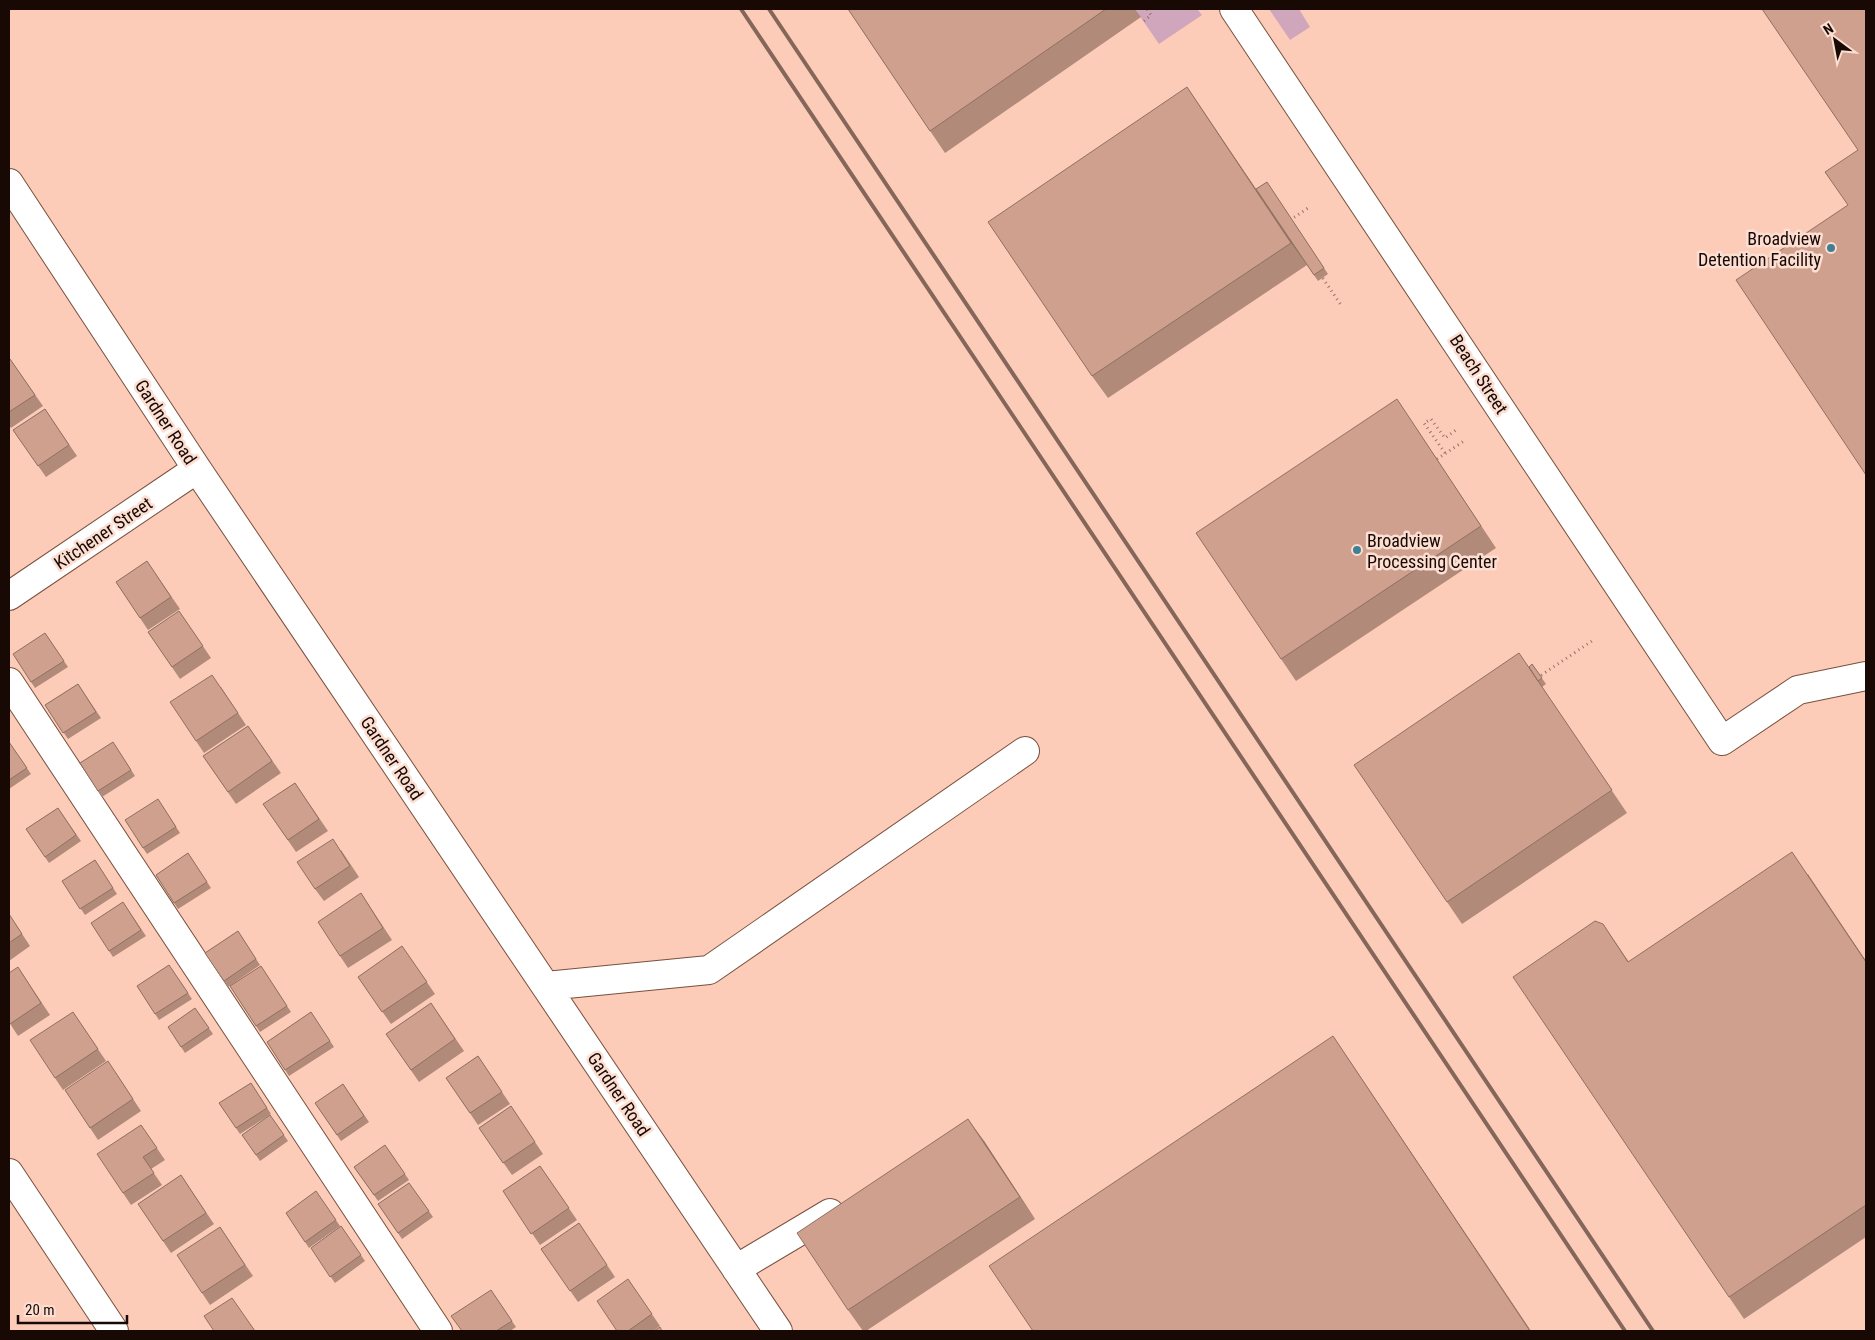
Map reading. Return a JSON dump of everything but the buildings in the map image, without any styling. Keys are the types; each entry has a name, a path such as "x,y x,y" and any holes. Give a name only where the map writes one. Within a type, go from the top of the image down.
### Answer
{"street":[{"name":"Beach Street","path":"1234,9 1722,741 1798,690 1866,676"},
{"name":"Gardner Road","path":"9,183 197,469 778,1331"},
{"name":"Kitchener Street","path":"9,596 197,469"},
{"path":"9,682 438,1331"},
{"path":"546,986 709,970 1025,751"},
{"path":"9,1174 114,1331"},
{"path":"736,1269 850,1200"}],"path":[{"path":"1144,21 1151,15 1147,9"},
{"path":"1286,223 1308,208"},
{"path":"1319,272 1341,305"},
{"path":"1445,454 1424,423 1431,419 1444,438 1456,430"},
{"path":"1437,459 1464,442"},
{"path":"1536,678 1595,639"}],"shaded area":[{"path":"1135,9 1197,9 1202,15 1159,44"},
{"path":"1269,9 1299,9 1310,27 1290,40"}],"railway":[{"path":"741,9 1625,1331"},
{"path":"769,9 1653,1331"}],"place":[{"name":"Broadview Detention Facility","path":"1831,248"},
{"name":"Broadview Processing Center","path":"1357,550"}]}
